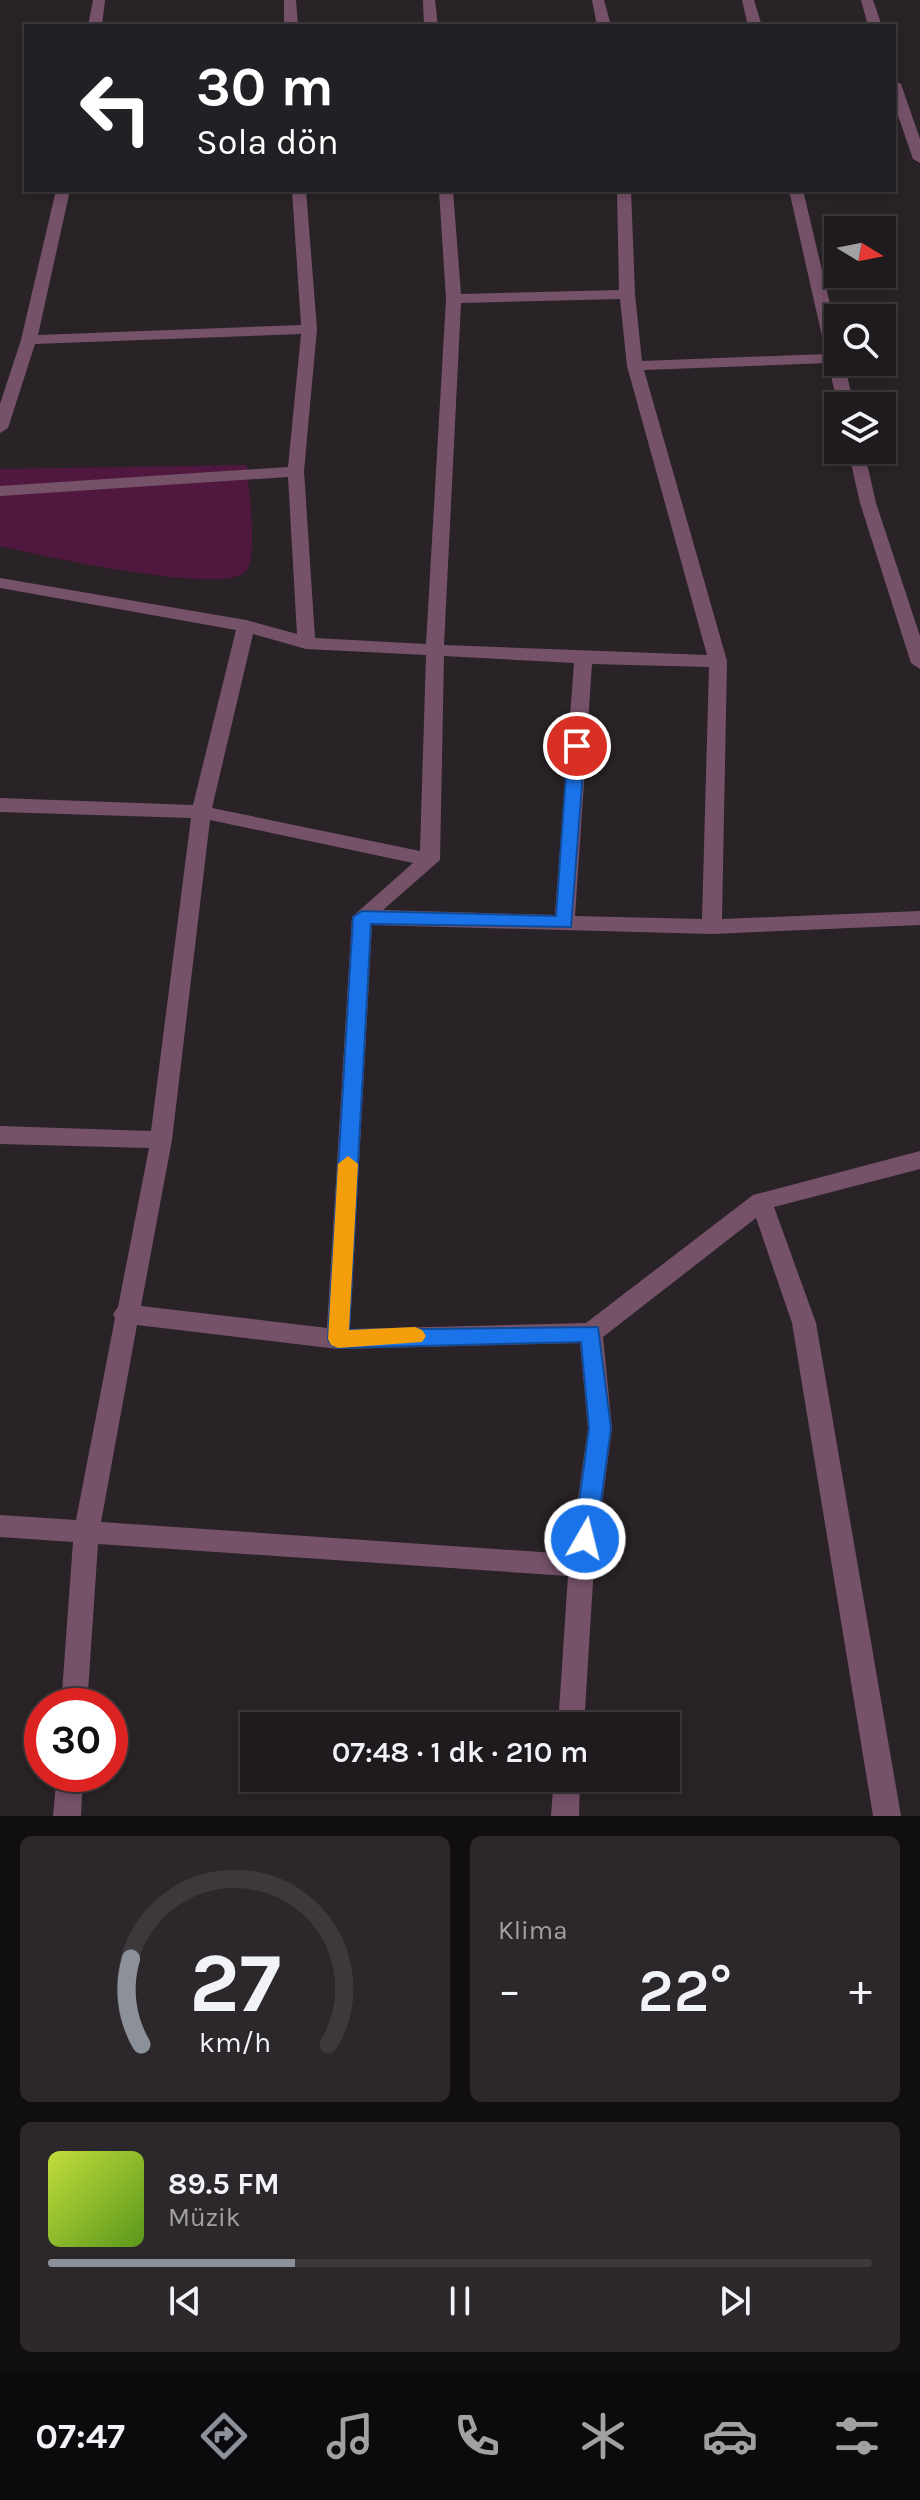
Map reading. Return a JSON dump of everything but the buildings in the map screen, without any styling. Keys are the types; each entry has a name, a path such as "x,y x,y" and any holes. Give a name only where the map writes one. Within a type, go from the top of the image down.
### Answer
{"street":[{"path":"95,24 99,0"},
{"path":"290,0 291,24"},
{"path":"429,0 431,24"},
{"path":"598,0 604,24"},
{"path":"748,0 754,24"},
{"path":"867,0 874,24"},
{"path":"896,90 920,159"},
{"path":"0,428 29,340 63,192"},
{"path":"299,192 309,329 296,471 306,643"},
{"path":"338,1339 362,917 430,860 435,649 454,299 446,192"},
{"path":"624,192 627,294 635,366 718,661 712,927"},
{"path":"796,192 824,311"},
{"path":"454,299 627,294"},
{"path":"29,340 309,329"},
{"path":"635,366 824,358"},
{"path":"859,464 868,503 920,663"},
{"path":"0,491 296,471"},
{"path":"0,583 246,626 306,643 583,658 718,661"},
{"path":"900,600 920,602"},
{"path":"75,1688 86,1533 125,1314 161,1140 201,812 246,626"},
{"path":"564,923 583,658"},
{"path":"0,805 201,812 430,860"},
{"path":"362,917 712,927 920,918"},
{"path":"0,1135 161,1140"},
{"path":"125,1314 338,1339 591,1333 761,1201 920,1160"},
{"path":"761,1201 804,1323 887,1816"},
{"path":"572,1712 581,1566 600,1428 591,1333"},
{"path":"0,1526 581,1566"},
{"path":"67,1816 69,1792"},
{"path":"565,1816 566,1792"}],"shaded area":[{"path":"247,465 252,548 247,570 233,577 207,579 130,572 0,546 0,469"}],"slow traffic":[{"path":"348,1164 338,1339 415,1336"}],"route":[{"path":"577,746 564,923 362,917 338,1339 591,1333 600,1428 585,1539"}]}
